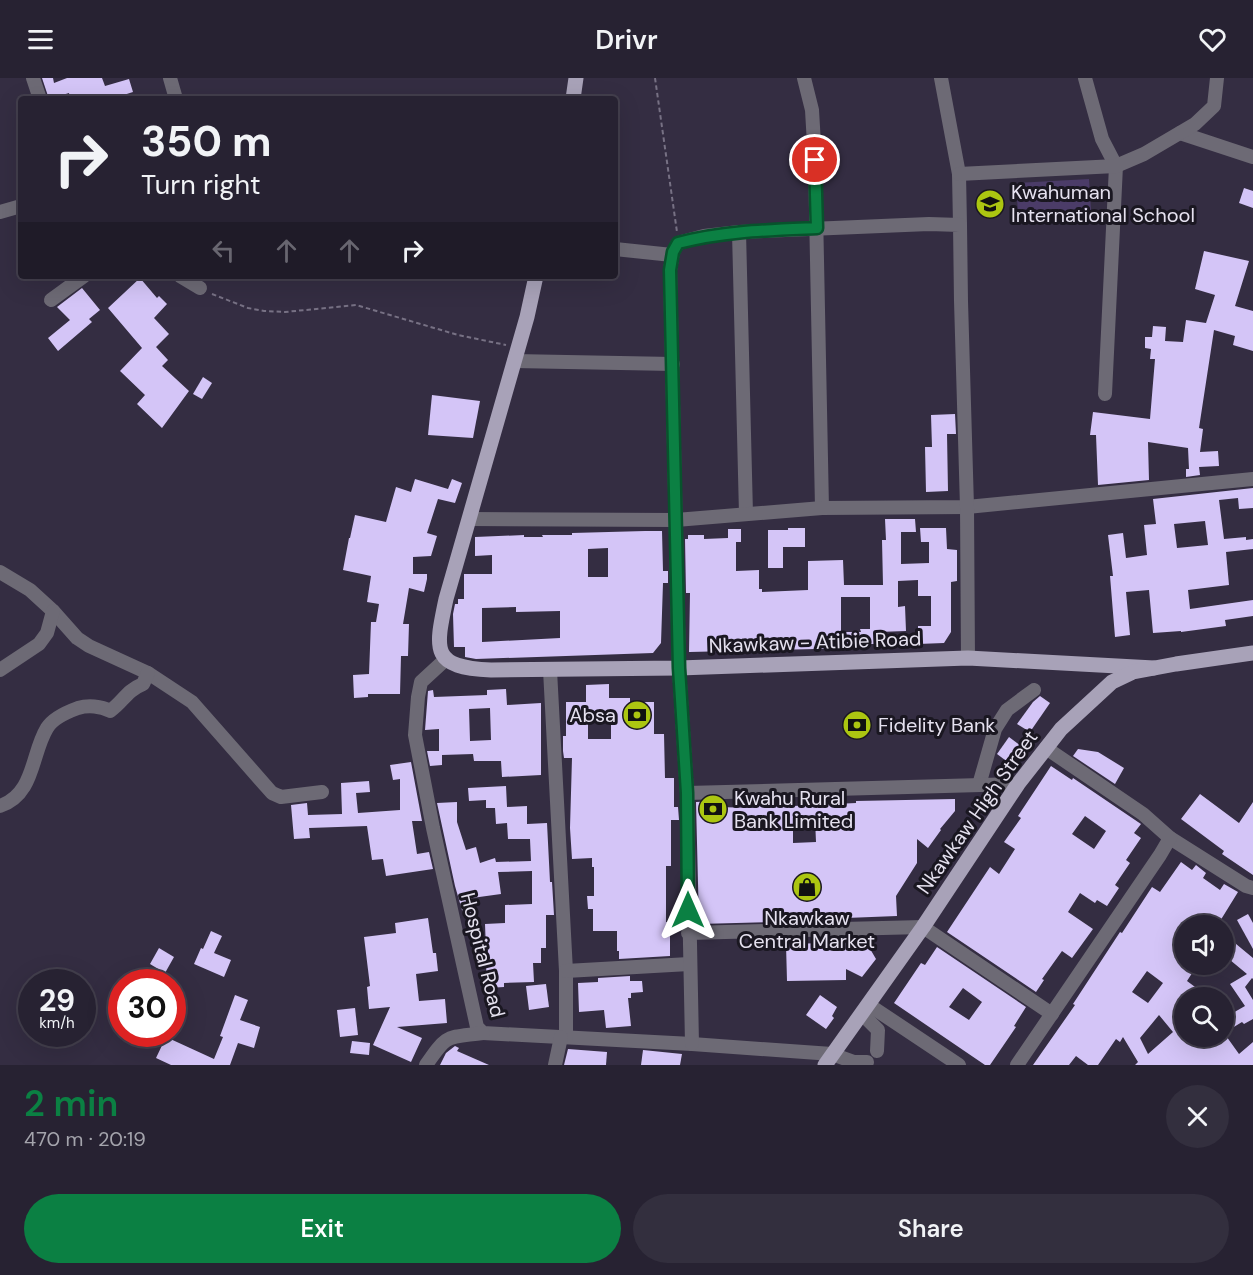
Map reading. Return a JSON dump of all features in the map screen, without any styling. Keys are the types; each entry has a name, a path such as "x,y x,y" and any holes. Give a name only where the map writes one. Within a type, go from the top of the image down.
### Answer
{"main road":[{"path":"573,96 576,78"},
{"path":"446,659 439,651 440,628 535,279"},
{"name":"Nkawkaw High Street","path":"828,1059 923,927 1018,784 1061,729 1112,682 1133,672 1253,654"},
{"name":"Nkawkaw - Atibie Road","path":"446,659 461,668 550,670 968,658 1154,668"}],"street":[{"path":"33,78 39,96"},
{"path":"170,78 175,96"},
{"path":"804,78 812,110 817,228 822,508"},
{"path":"942,78 959,174 960,301 968,507 968,658"},
{"path":"1085,78 1102,139 1116,166 1105,394"},
{"path":"959,174 1116,166 1144,154 1195,124 1214,106 1216,78"},
{"path":"1180,133 1253,157"},
{"path":"0,212 18,208"},
{"path":"618,249 675,249 704,236 739,232 929,224 960,225"},
{"path":"739,232 746,514"},
{"path":"675,249 670,270 679,668 687,793 692,1044"},
{"path":"51,300 80,279"},
{"path":"185,279 200,288"},
{"path":"516,354 673,364"},
{"path":"470,519 676,520 822,508 968,507 1253,479"},
{"path":"0,572 30,590 53,610 77,638 148,674 192,702 272,793 280,797 322,792"},
{"path":"0,670 39,644 46,633 53,610"},
{"name":"Hospital Road","path":"446,659 421,682 415,735 477,1027 483,1033 692,1044 867,1062"},
{"path":"550,670 566,970 563,1037 555,1065"},
{"path":"0,806 15,799 31,774 48,727 58,718 85,706 102,706 110,711 120,705 130,690 143,684 148,674"},
{"path":"979,785 995,729 1007,710 1034,690"},
{"path":"1046,748 1143,814 1170,838 1253,888"},
{"path":"687,793 1018,784"},
{"path":"1017,1065 1170,838"},
{"path":"688,933 923,927 1052,1014"},
{"path":"566,970 689,964"},
{"path":"866,1009 878,1030 877,1051"},
{"path":"866,1009 959,1065"},
{"path":"426,1065 447,1038 483,1033"}],"path":[{"path":"655,78 675,249"},
{"path":"200,288 222,299 264,311 285,312 356,305 516,354"}],"shaded area":[{"path":"1089,179 1091,210 1018,214 1016,183"}],"building":[{"path":"42,78 53,78 54,83 67,78 102,78 105,86 129,79 133,92 120,96 70,96 69,93 48,96"},
{"path":"1244,188 1253,191 1253,208 1239,203"},
{"path":"1204,251 1249,261 1235,306 1253,311 1253,351 1233,345 1235,336 1214,330 1199,428 1203,429 1200,452 1218,451 1219,466 1199,467 1200,475 1186,477 1186,469 1189,469 1188,448 1148,442 1149,480 1098,485 1096,435 1090,435 1093,412 1150,419 1155,359 1150,359 1151,349 1145,348 1145,337 1152,337 1153,326 1166,327 1165,341 1183,342 1186,320 1206,323 1215,295 1195,289"},
{"path":"139,279 157,298 159,296 167,304 154,318 169,334 156,347 168,360 162,366 189,391 162,428 137,404 145,395 120,371 142,348 108,308"},
{"path":"82,288 100,310 89,319 92,322 58,351 48,338 70,320 57,307"},
{"path":"203,377 212,383 202,399 193,394"},
{"path":"432,395 480,401 473,438 428,435"},
{"path":"955,414 956,434 947,434 948,491 926,492 925,447 932,447 931,415"},
{"path":"415,479 448,489 452,479 462,483 455,503 438,499 427,533 437,536 431,556 413,557 413,574 427,574 427,579 424,592 409,588 403,624 409,624 408,656 401,656 400,694 368,694 368,697 354,698 353,675 369,674 371,622 376,622 379,604 367,602 371,576 343,570 355,515 386,522 396,487 411,492"},
{"path":"1253,488 1253,508 1239,509 1238,498 1219,500 1224,539 1246,537 1246,540 1253,539 1253,549 1226,552 1229,585 1188,590 1190,609 1253,600 1253,616 1225,620 1226,626 1153,633 1149,590 1126,592 1130,635 1115,637 1110,576 1113,576 1108,535 1123,533 1126,558 1147,555 1144,525 1156,524 1153,499","holes":["1205,521 1208,545 1177,548 1174,524"]},
{"path":"885,519 915,519 916,532 901,532 901,564 929,563 929,542 921,542 920,528 946,528 947,549 957,550 957,581 951,582 951,632 944,643 918,644 918,626 931,626 931,596 918,596 918,580 898,581 898,607 905,606 906,631 878,632 878,644 858,644 859,648 689,652 690,593 686,593 685,539 688,539 688,535 704,535 704,539 728,538 728,529 741,529 741,542 736,542 736,571 759,570 759,589 762,589 762,592 808,590 808,561 843,560 844,585 883,585 882,540 886,540","holes":["841,597 870,597 870,629 860,629 861,632 841,632"]},
{"path":"788,528 805,528 805,547 783,547 783,568 768,568 768,530 788,530"},
{"path":"662,531 663,571 668,571 668,583 663,583 661,643 653,653 476,659 465,657 465,647 454,647 453,614 458,599 464,599 464,574 492,574 492,555 475,556 475,537 524,535 524,537 543,537 542,535 572,535 572,533","holes":["608,548 608,577 588,577 588,549","516,607 516,612 560,611 560,638 482,642 482,608"]},
{"path":"609,684 609,698 630,698 630,702 654,702 654,734 664,734 665,778 674,778 674,807 678,807 679,820 671,820 671,866 666,866 666,922 670,922 670,956 619,959 617,931 593,931 593,909 588,909 587,896 594,896 594,867 592,867 592,858 572,859 570,828 572,758 564,758 563,751 563,736 566,736 566,702 586,702 586,685","holes":["588,719 611,719 611,739 588,739"]},
{"path":"506,689 507,705 541,703 541,775 502,777 501,761 474,761 473,754 442,755 442,765 430,766 427,751 439,751 439,729 425,730 428,691 433,690 434,697 487,695 487,690","holes":["490,708 491,740 470,741 469,709"]},
{"path":"1040,696 1050,703 1030,732 1017,724"},
{"path":"1009,737 1021,746 1009,763 997,754"},
{"path":"1078,749 1098,752 1124,768 1115,784 1073,756"},
{"path":"411,762 422,821 412,821 417,854 429,852 433,869 386,876 383,859 372,860 367,826 309,828 310,838 294,839 291,805 307,803 308,815 342,814 341,783 369,781 370,792 356,793 358,813 400,810 400,779 393,780 390,765"},
{"path":"1051,766 1072,780 1073,778 1141,824 1134,833 1141,838 1126,860 1130,863 1115,885 1119,888 1107,906 1097,900 1095,903 1080,893 1068,912 1093,929 1072,958 1062,951 1042,979 1044,980 1036,992 947,932 990,867 999,874 1015,849 1004,842 1021,818 1018,816","holes":["1085,816 1106,831 1094,849 1072,834"]},
{"path":"506,786 507,807 527,806 527,824 547,823 554,915 546,915 546,948 541,948 541,963 533,963 534,982 504,983 504,987 487,988 486,964 481,964 481,950 486,950 485,924 505,923 505,905 532,904 532,871 498,872 501,894 472,898 477,913 464,917 437,803 457,802 457,822 466,850 476,847 480,863 495,858 496,862 531,861 530,839 508,839 507,823 496,824 495,808 486,808 486,800 469,801 468,788"},
{"path":"1200,794 1239,823 1253,802 1253,875 1222,854 1224,851 1181,819"},
{"path":"955,799 955,811 928,848 917,839 917,863 896,896 897,916 846,918 846,920 699,924 696,802 717,801 717,807 755,808 755,805 793,806 856,803 856,801","holes":["815,819 816,842 793,843 793,820"]},
{"path":"1181,862 1192,870 1196,865 1206,873 1203,878 1220,890 1224,884 1238,892 1224,915 1174,915 1174,975 1191,975 1187,981 1195,987 1174,987 1174,1047 1234,1047 1239,1054 1253,1042 1253,1065 1135,1065 1138,1062 1123,1037 1120,1042 1116,1039 1098,1065 1088,1065 1076,1056 1069,1065 1033,1065 1075,1005 1073,1004 1120,932 1122,933 1152,887 1160,892","holes":["1147,971 1163,983 1148,1003 1132,992","1159,1015 1173,1032 1148,1054 1140,1038"]},
{"path":"1248,914 1253,923 1253,949 1237,920"},
{"path":"428,918 438,971 416,974 419,1001 445,999 447,1023 397,1027 422,1038 411,1062 373,1045 390,1007 369,1009 367,987 370,986 364,937 396,933 395,923"},
{"path":"211,931 222,936 214,953 231,960 224,977 194,964"},
{"path":"866,942 876,959 862,977 846,969 846,980 787,981 786,944"},
{"path":"1234,942 1253,958 1253,979 1245,987 1253,1000 1253,1019 1244,1024 1242,1022 1234,1027 1234,1012 1245,1006 1230,984 1247,974 1234,963"},
{"path":"937,947 1026,1007 1014,1026 1016,1027 990,1065 985,1065 894,1003 921,963 925,965","holes":["963,988 982,1002 969,1020 949,1007"]},
{"path":"159,948 174,957 167,969 158,969 150,964"},
{"path":"630,976 630,981 642,981 643,992 631,993 631,998 628,998 631,1026 606,1028 604,1010 579,1012 578,983 598,982 598,978"},
{"path":"546,984 549,1007 529,1010 526,986"},
{"path":"235,995 248,1000 240,1020 260,1027 254,1048 238,1043 230,1065 171,1065 156,1058 161,1047 186,1046 214,1059 223,1037 220,1036"},
{"path":"820,995 837,1007 832,1016 834,1018 826,1029 806,1015"},
{"path":"355,1008 358,1035 340,1037 337,1010"},
{"path":"352,1041 370,1043 369,1055 350,1053"},
{"path":"455,1046 459,1048 457,1051 489,1065 440,1065 446,1053"},
{"path":"568,1049 607,1052 606,1065 564,1065"},
{"path":"643,1050 682,1054 680,1065 641,1065"}],"place":[{"name":"Kwahuman International School","path":"990,204"},
{"name":"Absa","path":"637,715"},
{"name":"Fidelity Bank","path":"857,725"},
{"name":"Kwahu Rural Bank Limited","path":"713,809"},
{"name":"Nkawkaw Central Market","path":"807,887"}],"route":[{"path":"688,910 687,793 679,668 670,270 673,252 678,243 704,236 817,228 815,160"}]}
